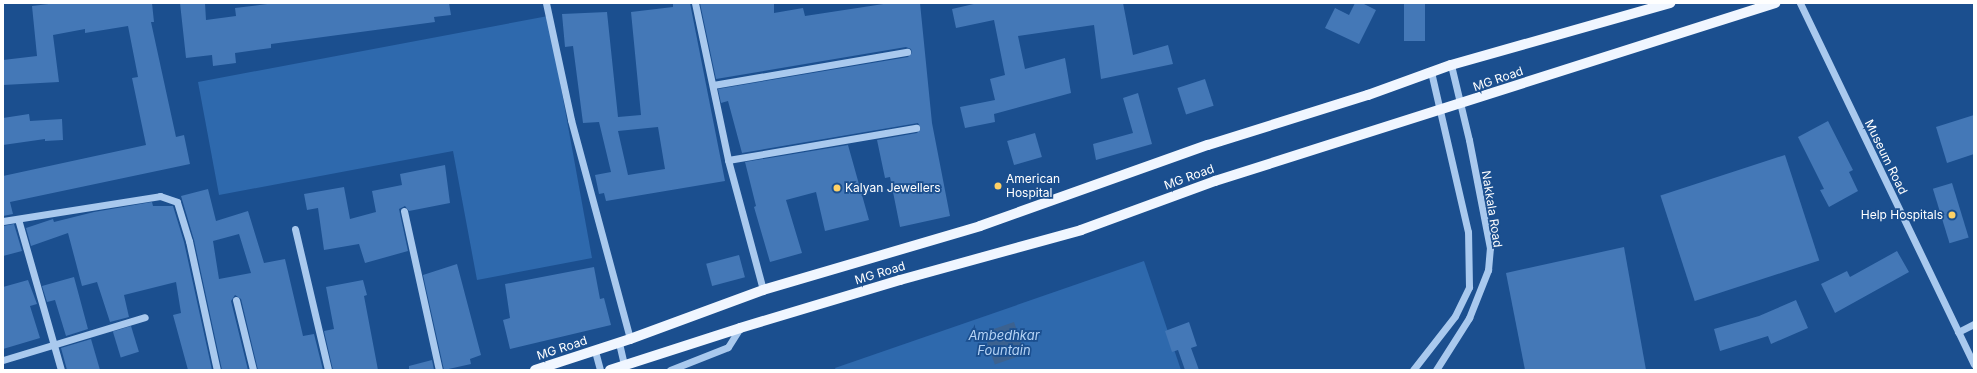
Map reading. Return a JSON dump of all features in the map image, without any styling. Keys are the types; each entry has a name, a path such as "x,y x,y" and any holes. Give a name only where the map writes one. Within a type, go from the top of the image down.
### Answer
{"main road":[{"name":"MG Road","path":"534,370 619,343 763,290 980,226 1208,145 1368,95 1451,65 1670,3"},
{"name":"MG Road","path":"610,370 625,367 740,328 966,261 1081,230 1215,181 1441,111 1640,44 1774,3"}],"street":[{"path":"546,3 571,120 630,339"},
{"path":"695,3 728,160 763,290"},
{"name":"Museum Road","path":"1800,3 1974,364"},
{"path":"713,84 907,52"},
{"name":"Nakkala Road","path":"1436,370 1469,318 1488,270 1490,248 1462,104 1451,65"},
{"path":"1413,370 1455,316 1469,287 1468,232 1431,72"},
{"path":"728,160 916,128"},
{"path":"3,221 160,196 177,202 189,242 218,370"},
{"path":"404,211 439,370"},
{"path":"18,219 61,370"},
{"path":"295,229 328,370"},
{"path":"236,300 253,370"},
{"path":"3,360 145,317"},
{"path":"1958,332 1974,324"},
{"path":"670,370 728,347 740,328"},
{"path":"619,343 625,367"},
{"path":"595,351 600,370"}],"shaded area":[{"path":"548,16 592,258 477,280 453,151 219,195 198,82"},
{"path":"1144,261 1181,370 836,370 835,368"}],"water":[{"name":"Ambedhkar Fountain","path":"1014,322 1025,354 995,365 984,332"}],"building":[{"path":"57,3 152,3 154,22 151,22 176,137 184,135 190,164 10,202 13,214 3,216 3,176 146,145 132,78 138,77 128,26 85,33 85,29 53,35 59,82 3,85 3,60 37,56 32,6"},
{"path":"180,3 205,3 206,20 236,16 235,8 275,3 449,3 451,15 434,17 435,22 271,44 271,48 235,53 236,63 213,66 212,55 186,58"},
{"path":"673,3 690,3 725,181 606,201 604,193 599,194 595,175 611,172 599,122 583,123 573,46 565,47 562,14 607,12 618,117 641,115 631,12 673,7","holes":["658,127 665,169 628,175 618,131"]},
{"path":"700,3 774,3 774,13 803,8 805,16 890,3 920,3 932,123 950,216 900,227 890,177 885,178 877,140 917,133 921,129 918,123 742,153 728,101 721,103 718,89 908,57 912,53 911,49 906,47 716,79"},
{"path":"978,3 1123,3 1133,55 1168,45 1173,64 1101,79 1094,25 1018,36 1025,69 1065,58 1071,93 994,114 995,122 965,128 960,107 995,100 990,79 1005,75 994,20 956,28 952,9"},
{"path":"1355,3 1362,3 1376,10 1359,44 1325,28 1335,8 1349,15"},
{"path":"1404,3 1425,3 1425,41 1404,41"},
{"path":"1205,79 1214,106 1186,115 1177,88"},
{"path":"1138,93 1152,144 1096,160 1093,144 1133,133 1123,98"},
{"path":"29,114 30,121 62,119 63,140 45,141 45,139 3,145 3,118"},
{"path":"1974,115 1974,154 1947,163 1936,127"},
{"path":"1828,121 1853,170 1849,172 1858,191 1829,207 1820,190 1824,189 1798,137"},
{"path":"1035,133 1042,157 1014,165 1007,141"},
{"path":"848,145 869,220 825,231 816,192 786,200 802,253 770,262 754,207 756,206 745,162"},
{"path":"1785,155 1819,261 1695,301 1660,195"},
{"path":"445,165 450,203 409,211 405,206 399,209 408,251 365,263 359,244 324,250 318,208 307,210 304,194 344,187 350,219 376,212 372,191 402,185 400,174"},
{"path":"1952,183 1969,238 1950,243 1933,189"},
{"path":"208,189 216,221 248,211 264,263 285,259 303,336 314,334 323,370 258,370 241,299 235,295 231,301 248,370 222,370 194,240 181,196","holes":["239,234 251,273 219,279 213,241"]},
{"path":"152,202 153,206 173,206 184,242 212,370 188,370 173,315 181,313 176,282 124,295 129,317 110,322 97,282 82,286 68,233 31,246 26,228 53,219 54,222 94,212"},
{"path":"14,224 22,251 3,256 3,226"},
{"path":"1624,247 1646,370 1525,370 1506,273"},
{"path":"1897,251 1909,272 1835,313 1821,284 1847,271 1850,277"},
{"path":"739,255 745,277 712,286 706,264"},
{"path":"457,264 481,355 470,359 471,364 444,370 423,275"},
{"path":"594,267 600,299 604,298 611,325 510,349 503,320 510,318 505,284"},
{"path":"74,277 88,329 66,336 55,300 47,302 42,286"},
{"path":"28,280 37,304 30,306 40,338 3,349 3,287"},
{"path":"363,280 367,295 364,296 378,370 333,370 324,331 334,329 326,287"},
{"path":"1796,300 1808,328 1771,344 1768,336 1720,351 1714,329 1759,316"},
{"path":"1189,322 1197,346 1191,348 1199,370 1185,370 1178,350 1172,352 1165,331"},
{"path":"131,326 139,352 121,357 113,332"},
{"path":"91,339 100,370 67,370 61,348"},
{"path":"432,360 434,370 409,370 409,366"}],"place":[{"name":"American Hospital","path":"998,186"},
{"name":"Kalyan Jewellers","path":"837,188"},
{"name":"Help Hospitals","path":"1952,215"}]}
